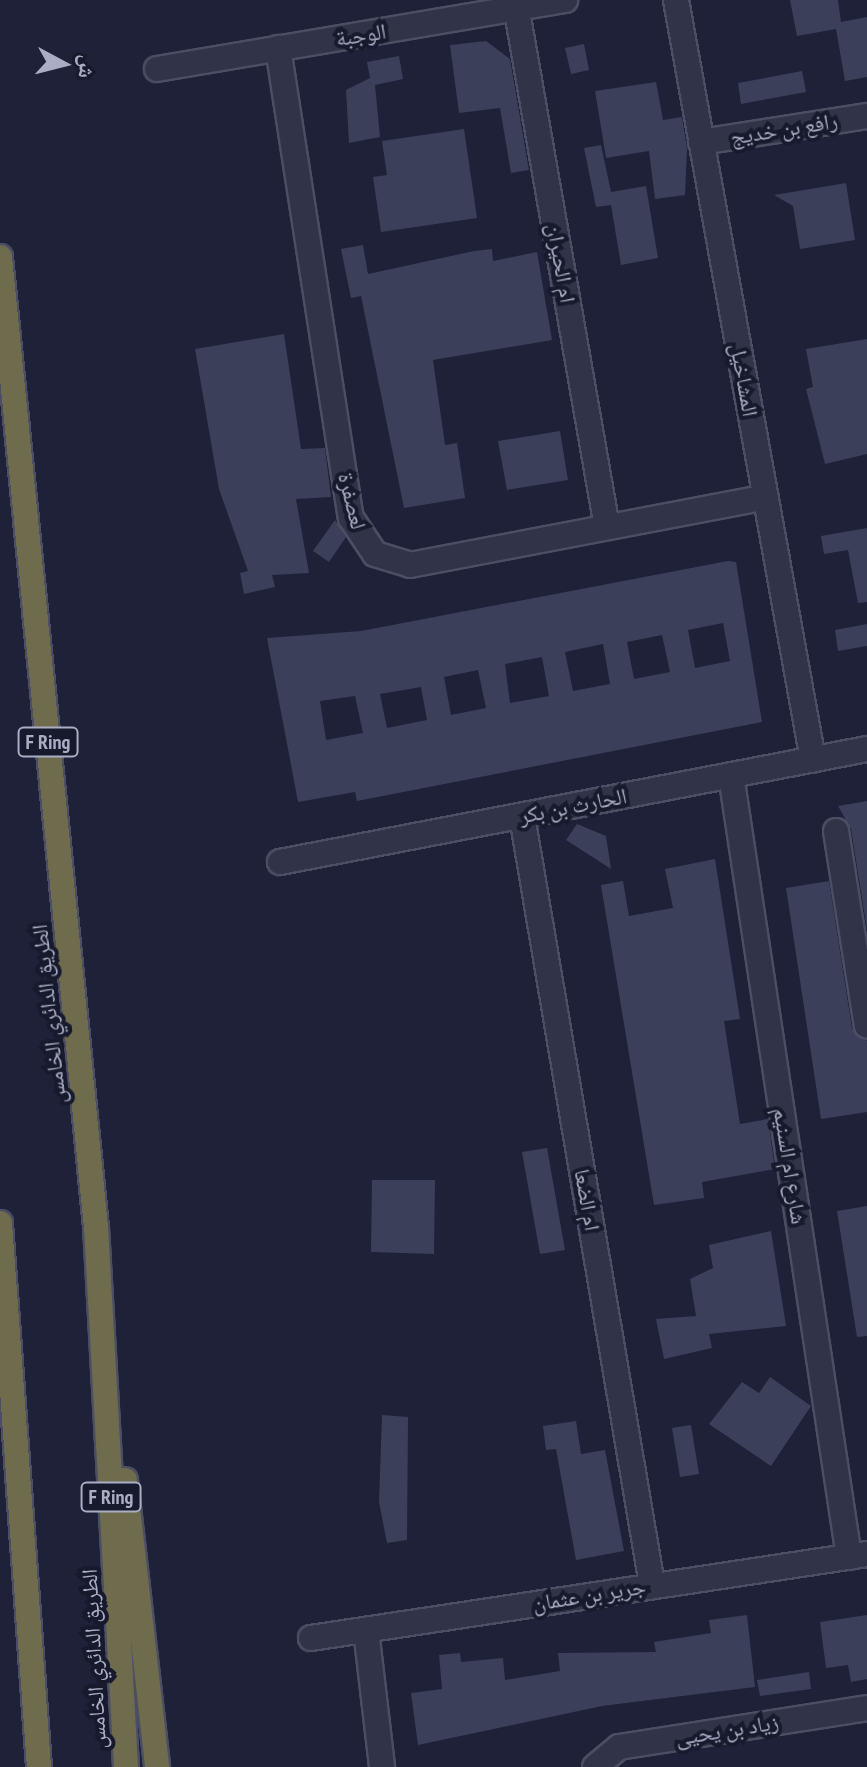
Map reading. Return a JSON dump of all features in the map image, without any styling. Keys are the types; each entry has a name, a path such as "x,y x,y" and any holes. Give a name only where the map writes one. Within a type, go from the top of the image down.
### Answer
{"highway":[{"name":"الطريق الدائري الخامس","path":"0,257 96,1227 126,1767"},
{"path":"0,1223 39,1767"},
{"path":"96,1227 157,1767"}],"street":[{"name":"الوجبة","path":"157,69 516,5 565,0"},
{"name":"المشاخيل","path":"676,0 813,760"},
{"name":"ام الحيران","path":"516,5 607,527"},
{"name":"لعصفرة","path":"278,48 351,518 361,541 388,561 410,565 766,497"},
{"name":"رافع بن خديج","path":"701,142 867,116"},
{"name":"الحارث بن بكر","path":"280,862 867,749"},
{"name":"شارع ام السنيم","path":"731,775 858,1555"},
{"name":"ام الضعا","path":"522,816 652,1585"},
{"path":"836,831 867,1026"},
{"name":"جرير بن عثمان","path":"311,1638 858,1555"},
{"path":"366,1630 382,1767"},
{"name":"زياد بن يحيى","path":"595,1767 619,1747 867,1708"}],"building":[{"path":"790,0 838,0 841,22 867,17 867,77 845,81 836,29 797,36"},
{"path":"486,41 510,59 529,170 511,173 500,108 459,113 450,45"},
{"path":"584,44 589,70 571,74 565,48"},
{"path":"399,56 403,79 375,85 380,137 349,143 346,90 370,78 367,62"},
{"path":"802,71 806,92 741,104 738,83"},
{"path":"656,82 663,120 682,117 687,148 685,195 655,199 649,151 606,158 595,91"},
{"path":"464,129 477,218 381,232 373,177 387,175 382,141"},
{"path":"601,145 611,192 646,186 658,258 621,265 611,205 596,207 584,148"},
{"path":"846,183 855,240 800,249 793,206 774,195"},
{"path":"363,245 368,274 474,251 492,249 493,261 537,252 552,340 433,360 445,445 457,443 465,498 404,508 361,296 351,298 341,249"},
{"path":"284,334 301,449 325,448 331,497 296,499 309,573 272,575 275,587 244,594 240,573 248,571 219,489 195,349"},
{"path":"867,339 867,454 825,464 806,389 813,387 806,349"},
{"path":"560,431 568,480 507,490 498,441"},
{"path":"335,520 346,537 329,562 313,551"},
{"path":"867,528 867,602 858,603 848,550 824,554 821,536"},
{"path":"728,561 736,562 762,722 357,801 355,792 298,802 267,638 361,631","holes":["723,623 730,661 695,668 688,630","662,635 670,672 634,679 627,642","603,644 610,684 573,691 565,652","542,657 549,696 510,703 505,664","478,670 486,708 451,715 444,677","421,687 427,720 387,728 380,694","355,696 363,733 326,740 320,701"]},
{"path":"867,624 867,646 838,651 835,630"},
{"path":"867,801 867,930 851,829 838,806"},
{"path":"577,824 606,836 611,869 566,840"},
{"path":"715,859 740,1019 724,1021 740,1124 768,1119 775,1169 702,1182 704,1198 654,1205 601,885 623,881 629,916 673,908 665,869"},
{"path":"829,881 852,1028 867,1041 867,1112 821,1119 786,888"},
{"path":"547,1148 565,1250 540,1254 522,1152"},
{"path":"372,1180 435,1180 434,1254 371,1252"},
{"path":"867,1206 867,1336 857,1337 837,1211"},
{"path":"771,1231 786,1326 709,1334 712,1348 664,1359 656,1319 696,1316 690,1279 713,1268 709,1245"},
{"path":"770,1377 811,1406 771,1466 709,1424 742,1382 759,1393"},
{"path":"382,1415 408,1417 407,1540 387,1543 379,1502"},
{"path":"576,1421 581,1454 605,1450 624,1551 576,1560 556,1449 546,1450 543,1426"},
{"path":"691,1425 699,1474 680,1477 672,1428"},
{"path":"747,1615 755,1687 602,1706 418,1745 411,1693 442,1689 439,1655 460,1653 461,1662 503,1658 505,1680 560,1671 558,1653 656,1652 654,1642 711,1633 709,1620"},
{"path":"867,1615 867,1679 851,1682 848,1665 826,1668 820,1622"},
{"path":"809,1672 811,1689 760,1696 757,1680"}]}
